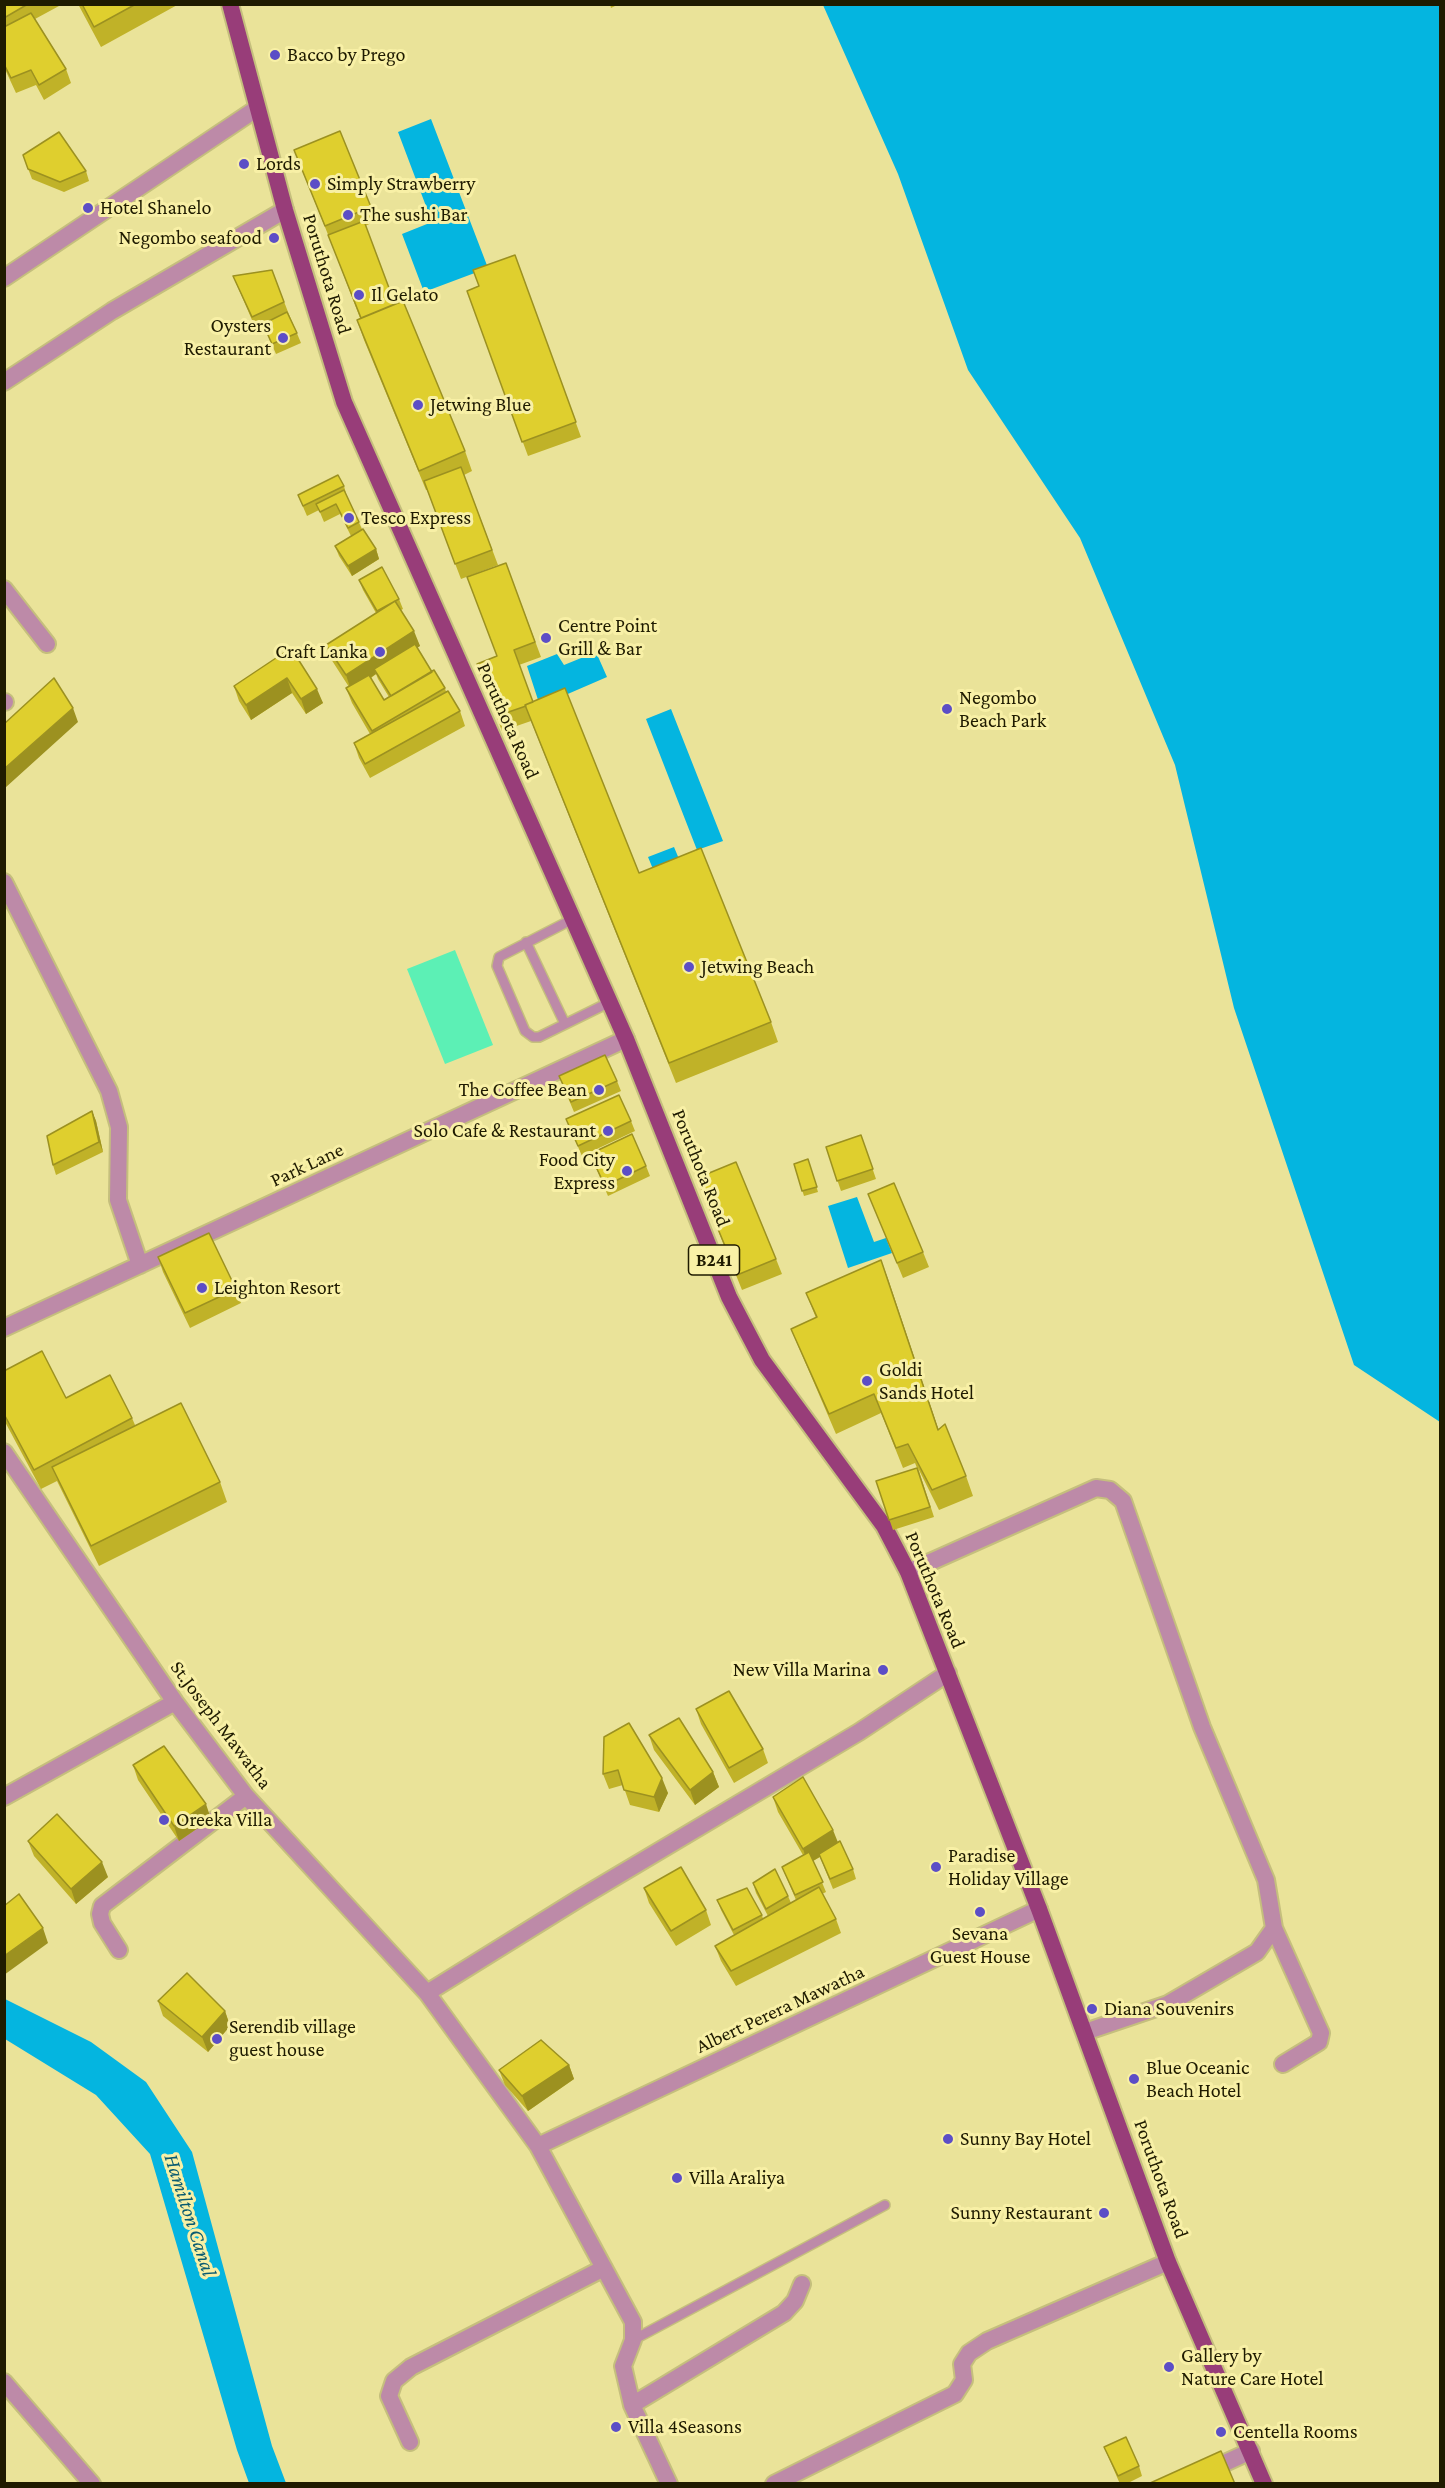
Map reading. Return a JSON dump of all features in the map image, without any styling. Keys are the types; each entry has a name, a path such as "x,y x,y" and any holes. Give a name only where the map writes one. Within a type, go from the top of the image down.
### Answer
{"main road":[{"name":"Poruthota Road","path":"230,4 256,109 344,402 626,1039 729,1297 762,1360 884,1526 908,1572 1039,1909 1168,2262 1264,2484"}],"street":[{"path":"4,278 256,109"},
{"path":"4,382 112,311 285,210"},
{"path":"4,589 47,644"},
{"path":"4,882 109,1091 119,1127 118,1200 140,1265"},
{"name":"Park Lane","path":"4,1328 626,1039"},
{"name":"St.Joseph Mawatha","path":"4,1452 175,1702 246,1796 428,1993 538,2146 633,2322 633,2340"},
{"path":"908,1572 1096,1488 1110,1490 1123,1501 1202,1727 1266,1880 1274,1928 1321,2033 1319,2042 1283,2064"},
{"path":"428,1993 580,1898 859,1732 948,1673"},
{"path":"4,1797 175,1702"},
{"path":"119,1950 102,1923 100,1914 102,1906 246,1796"},
{"name":"Albert Perera Mawatha","path":"538,2146 1039,1909"},
{"path":"1085,2032 1168,2004 1257,1952 1274,1928"},
{"path":"774,2484 955,2394 964,2380 962,2364 969,2353 987,2341 1168,2262"},
{"path":"410,2442 389,2396 394,2381 411,2367 604,2268"},
{"path":"632,2405 784,2313 795,2301 802,2284"},
{"path":"633,2340 623,2366 632,2405 669,2484"},
{"path":"4,2382 92,2484"},
{"path":"1179,2484 1251,2451"}],"lane":[{"path":"573,919 506,951 499,957 497,966 525,1031 533,1037 539,1037 610,1002"},
{"path":"526,942 565,1024"},
{"path":"633,2340 885,2205"}],"green space":[{"path":"455,950 493,1045 445,1064 407,969"}],"water":[{"path":"823,5 1440,5 1440,1422 1354,1365 1234,1008 1175,765 1080,538 968,370 898,174"},
{"path":"431,119 488,268 424,292 402,234 432,222 398,132"},
{"path":"596,652 607,677 540,706 527,666 557,654 564,665"},
{"path":"671,709 723,841 697,850 646,719"},
{"path":"674,847 684,871 658,881 648,857"},
{"path":"857,1197 874,1242 886,1238 892,1253 848,1268 828,1206"},
{"name":"Hamilton Canal","path":"5,1999 91,2042 146,2082 192,2152 272,2446 286,2483 249,2483 237,2450 150,2154 96,2095 5,2039"}],"building":[{"path":"4,4 28,4 4,18"},
{"path":"82,4 136,4 94,27"},
{"path":"31,13 66,69 39,85 31,70 11,78 4,64 4,27"},
{"path":"340,131 371,207 325,226 294,150"},
{"path":"59,132 86,171 60,182 28,169 23,155"},
{"path":"364,221 395,304 361,318 328,235"},
{"path":"515,255 576,422 522,442 467,291 479,286 473,270"},
{"path":"272,270 284,302 252,317 233,276"},
{"name":"Jetwing Blue","path":"403,301 465,451 419,471 357,320"},
{"path":"287,312 297,333 272,344 263,324"},
{"path":"461,467 492,550 455,564 424,481"},
{"path":"338,475 344,486 303,506 298,495"},
{"path":"344,490 359,522 348,528 336,504 320,512 316,504"},
{"path":"363,529 376,549 348,566 335,546"},
{"path":"506,563 535,642 514,650 533,702 497,716 477,664 497,656 467,577"},
{"path":"382,567 399,599 377,611 359,580"},
{"path":"395,601 414,631 346,675 326,645"},
{"path":"415,644 432,672 391,696 374,669"},
{"path":"291,648 317,689 301,699 287,678 246,705 234,686"},
{"path":"434,670 445,688 372,731 346,688 369,675 384,700"},
{"path":"54,678 73,708 4,769 4,724"},
{"name":"Jetwing Beach","path":"565,688 639,873 701,848 771,1022 669,1063 525,705"},
{"path":"448,691 460,711 365,764 354,743"},
{"path":"605,1055 617,1081 571,1102 559,1076"},
{"path":"619,1095 631,1121 578,1146 566,1119"},
{"path":"92,1111 99,1142 53,1165 47,1136"},
{"path":"632,1134 646,1166 605,1186 590,1154"},
{"path":"861,1135 873,1169 837,1181 826,1147"},
{"path":"808,1159 817,1187 802,1191 794,1164"},
{"path":"736,1162 776,1259 737,1275 697,1178"},
{"path":"894,1183 923,1252 897,1263 868,1194"},
{"name":"Leighton Resort","path":"209,1233 236,1289 185,1313 158,1257"},
{"name":"Goldi Sands Hotel","path":"881,1260 938,1430 945,1424 966,1476 932,1490 908,1444 896,1448 874,1394 829,1414 791,1329 817,1317 806,1293"},
{"path":"42,1351 66,1398 110,1375 132,1418 34,1470 4,1414 4,1371"},
{"path":"181,1403 220,1482 91,1546 52,1467"},
{"path":"917,1468 930,1507 889,1520 876,1481"},
{"path":"729,1691 763,1749 729,1768 696,1709"},
{"path":"679,1718 713,1772 690,1790 649,1735"},
{"path":"629,1723 662,1778 654,1797 624,1790 618,1770 603,1774 604,1737"},
{"path":"164,1746 206,1804 174,1826 133,1765"},
{"path":"803,1777 833,1830 803,1849 773,1797"},
{"path":"57,1814 102,1862 71,1889 28,1841"},
{"path":"840,1841 853,1869 830,1879 819,1854"},
{"path":"809,1852 823,1882 795,1895 782,1867"},
{"path":"681,1867 706,1910 671,1931 644,1888"},
{"path":"775,1869 788,1896 766,1909 753,1883"},
{"path":"819,1887 836,1919 731,1971 715,1946"},
{"path":"747,1888 762,1915 733,1930 717,1900"},
{"path":"19,1894 43,1928 4,1956 4,1906"},
{"path":"187,1973 225,2011 202,2037 158,2001"},
{"path":"541,2040 569,2065 522,2096 499,2070"},
{"path":"1126,2437 1139,2466 1118,2476 1104,2447"},
{"path":"1221,2451 1235,2484 1148,2484"}],"place":[{"name":"Bacco by Prego","path":"275,55"},
{"name":"Lords","path":"244,164"},
{"name":"Simply Strawberry","path":"315,184"},
{"name":"Hotel Shanelo","path":"88,208"},
{"name":"The sushi Bar","path":"348,215"},
{"name":"Negombo seafood","path":"274,238"},
{"name":"Il Gelato","path":"359,295"},
{"name":"Oysters Restaurant","path":"283,338"},
{"name":"Jetwing Blue","path":"418,405"},
{"name":"Tesco Express","path":"349,518"},
{"name":"Centre Point Grill & Bar","path":"546,638"},
{"name":"Craft Lanka","path":"380,652"},
{"name":"Negombo Beach Park","path":"947,709"},
{"name":"Jetwing Beach","path":"689,967"},
{"name":"The Coffee Bean","path":"599,1090"},
{"name":"Solo Cafe & Restaurant","path":"608,1131"},
{"name":"Food City Express","path":"627,1171"},
{"name":"Leighton Resort","path":"202,1288"},
{"name":"Goldi Sands Hotel","path":"867,1381"},
{"name":"New Villa Marina","path":"883,1670"},
{"name":"Oreeka Villa","path":"164,1820"},
{"name":"Paradise Holiday Village","path":"936,1867"},
{"name":"Sevana Guest House","path":"980,1912"},
{"name":"Diana Souvenirs","path":"1092,2009"},
{"name":"Serendib village guest house","path":"217,2039"},
{"name":"Blue Oceanic Beach Hotel","path":"1134,2079"},
{"name":"Sunny Bay Hotel","path":"948,2139"},
{"name":"Villa Araliya","path":"677,2178"},
{"name":"Sunny Restaurant","path":"1104,2213"},
{"name":"Gallery by Nature Care Hotel","path":"1169,2367"},
{"name":"Villa 4Seasons","path":"616,2427"},
{"name":"Centella Rooms","path":"1221,2432"}]}
